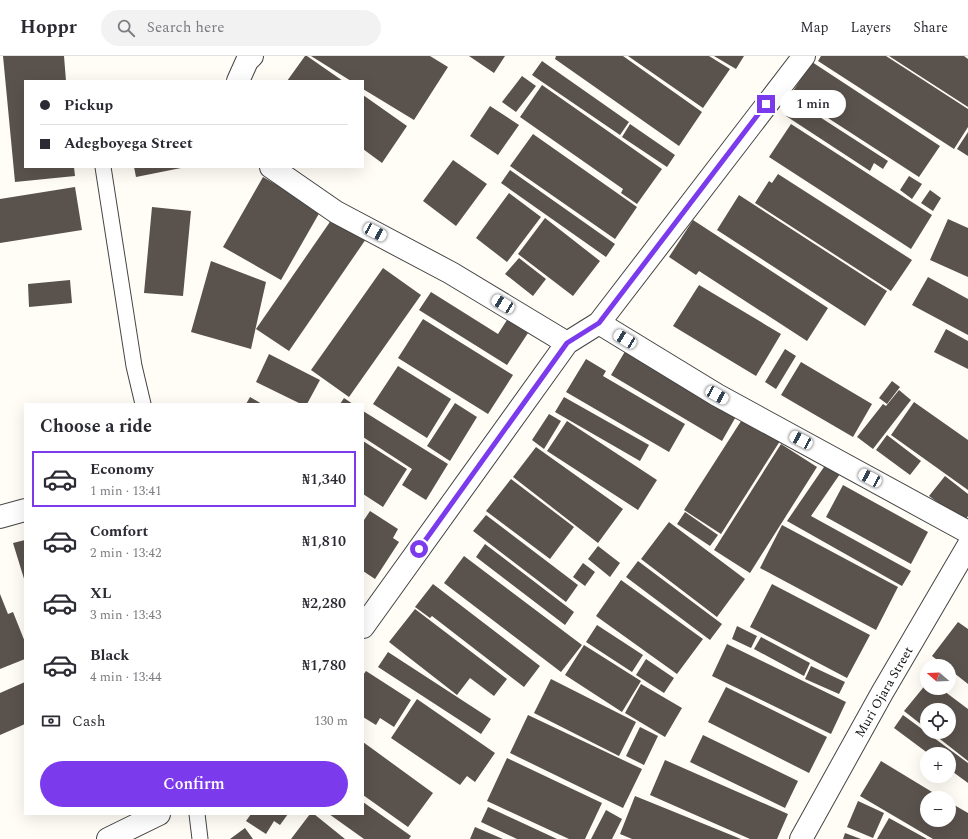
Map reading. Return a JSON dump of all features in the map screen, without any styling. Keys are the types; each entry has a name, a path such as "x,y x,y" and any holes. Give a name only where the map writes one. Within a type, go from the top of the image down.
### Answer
{"street":[{"path":"238,80 247,61 252,56"},
{"path":"364,626 567,343 599,323 804,56"},
{"path":"272,168 336,212 451,273 567,343"},
{"path":"599,323 717,395 968,532"},
{"path":"0,517 24,510"},
{"name":"Muri Ojara Street","path":"801,839 882,693 968,546"},
{"path":"108,839 156,815"}],"lane":[{"path":"103,168 134,366 143,403"},
{"path":"197,815 200,839"}],"building":[{"path":"3,56 64,56 66,80 24,80 24,168 74,168 75,176 15,182"},
{"path":"305,56 307,56 342,80 288,80"},
{"path":"311,56 430,56 448,67 414,120 364,90 364,80 349,80"},
{"path":"469,56 505,56 494,73"},
{"path":"556,56 623,56 702,112 679,146 555,59"},
{"path":"628,56 709,56 730,69 703,108"},
{"path":"714,56 744,56 736,69"},
{"path":"821,56 886,56 968,109 968,127 954,149 818,61"},
{"path":"889,56 964,56 968,59 968,107"},
{"path":"542,61 629,122 620,135 532,75"},
{"path":"812,62 940,146 919,177 791,94"},
{"path":"522,76 536,86 516,112 502,102"},
{"path":"542,85 662,169 637,204 621,193 623,189 520,117"},
{"path":"364,96 407,126 382,163 364,150"},
{"path":"795,101 888,161 883,169 874,163 870,171 786,116"},
{"path":"490,106 519,125 498,155 470,136"},
{"path":"630,124 675,155 667,167 622,137"},
{"path":"791,124 932,215 911,249 769,157"},
{"path":"968,132 968,156 957,149"},
{"path":"533,134 637,207 615,239 510,166"},
{"path":"453,160 487,184 456,226 423,201"},
{"path":"134,168 181,168 136,177"},
{"path":"510,170 615,244 606,257 501,183"},
{"path":"778,174 912,260 891,291 755,203 769,181 772,183"},
{"path":"909,176 922,184 912,199 900,190"},
{"path":"263,177 321,210 281,280 223,247"},
{"path":"75,187 82,230 0,243 0,199"},
{"path":"930,190 941,198 933,211 921,203"},
{"path":"509,193 541,217 507,262 476,238"},
{"path":"739,195 887,291 865,326 717,230"},
{"path":"152,207 191,211 183,296 144,293"},
{"path":"334,216 366,239 289,351 256,329"},
{"path":"545,218 600,261 573,296 518,254"},
{"path":"948,219 968,228 968,277 930,260"},
{"path":"693,220 828,308 807,341 699,271 696,275 669,257"},
{"path":"519,258 546,279 533,296 505,274"},
{"path":"211,261 266,282 251,349 191,332"},
{"path":"383,268 421,295 349,397 311,370"},
{"path":"928,277 968,299 968,335 912,305"},
{"path":"70,280 72,303 29,307 28,284"},
{"path":"699,285 781,334 756,376 673,326"},
{"path":"431,292 498,334 507,320 528,333 507,365 419,310"},
{"path":"423,319 513,375 488,414 398,358"},
{"path":"946,329 968,341 968,369 934,352"},
{"path":"627,348 738,413 722,441 611,375"},
{"path":"785,349 796,356 776,389 765,382"},
{"path":"269,354 320,380 308,403 299,403 256,382"},
{"path":"586,359 606,371 603,376 685,424 669,452 566,392"},
{"path":"801,362 872,404 853,437 781,395"},
{"path":"398,366 451,399 427,438 373,404"},
{"path":"892,381 900,387 887,404 879,398"},
{"path":"899,390 911,400 873,449 857,437 883,404 886,406"},
{"path":"250,397 260,403 247,403"},
{"path":"564,397 649,445 640,461 555,412"},
{"path":"344,398 352,403 341,403"},
{"path":"914,402 968,440 968,490 891,435"},
{"path":"455,403 477,417 450,461 427,446"},
{"path":"364,412 448,464 426,500 402,485 412,469 364,438"},
{"path":"549,414 561,421 544,449 532,440"},
{"path":"743,418 780,441 721,534 684,510"},
{"path":"567,421 657,480 638,510 547,451"},
{"path":"887,435 921,461 910,475 876,450"},
{"path":"364,442 407,469 383,507 364,495"},
{"path":"781,444 817,467 750,573 714,550"},
{"path":"536,447 623,509 598,543 513,477"},
{"path":"826,464 840,474 811,516 911,571 902,586 787,521"},
{"path":"945,476 968,494 968,516 964,522 929,496"},
{"path":"511,479 574,527 550,559 486,511"},
{"path":"843,485 928,532 911,564 826,517"},
{"path":"370,511 398,529 393,538 399,542 375,579 364,572 364,520"},
{"path":"685,512 718,535 710,546 677,524"},
{"path":"486,515 578,585 566,602 473,531"},
{"path":"669,522 745,579 717,617 641,559"},
{"path":"782,525 898,587 876,630 760,568"},
{"path":"24,540 24,579 13,543"},
{"path":"485,544 574,612 565,625 476,557"},
{"path":"598,546 620,563 610,577 588,559"},
{"path":"464,556 582,645 561,672 444,583"},
{"path":"638,561 722,624 710,640 626,577"},
{"path":"583,563 595,572 585,586 573,577"},
{"path":"621,580 703,639 677,674 596,616"},
{"path":"433,584 540,666 524,687 432,616 430,618 415,607"},
{"path":"772,584 870,635 847,678 750,627"},
{"path":"0,594 8,614 13,612 24,640 24,659 0,669"},
{"path":"415,609 507,679 494,696 470,678 457,695 389,642"},
{"path":"958,622 968,629 968,684 956,675 956,659 936,659 932,656"},
{"path":"597,625 643,655 632,672 586,642"},
{"path":"737,626 757,636 751,648 732,639"},
{"path":"761,637 810,663 804,676 754,649"},
{"path":"727,644 846,702 831,734 712,676"},
{"path":"584,645 641,681 622,712 565,675"},
{"path":"388,652 491,719 481,734 378,667"},
{"path":"646,659 674,678 664,693 636,675"},
{"path":"811,666 845,682 839,694 805,679"},
{"path":"366,671 411,700 394,727 380,718 376,725 364,718 364,674"},
{"path":"551,679 636,722 619,756 534,713"},
{"path":"24,682 24,724 0,735 0,693"},
{"path":"641,684 682,708 665,737 625,713"},
{"path":"726,687 827,737 809,773 708,722"},
{"path":"920,692 920,695 949,695 968,709 968,761 956,752 956,747 950,747 940,739 956,739 956,703 920,703 920,724 904,711"},
{"path":"417,699 495,753 475,782 467,776 460,785 391,738"},
{"path":"528,715 642,769 623,808 510,753"},
{"path":"903,715 920,728 920,739 936,739 946,747 920,747 894,728"},
{"path":"640,727 658,736 644,765 626,756"},
{"path":"703,735 798,781 785,808 690,762"},
{"path":"364,743 433,793 408,827 364,796"},
{"path":"956,754 968,763 968,783 956,774"},
{"path":"507,758 602,803 585,839 569,839 487,801"},
{"path":"665,760 788,814 777,839 750,839 650,795"},
{"path":"881,761 930,791 920,791 920,827 956,827 956,806 968,813 968,839 933,839 860,796"},
{"path":"635,796 741,839 632,839 620,834"},
{"path":"858,801 884,813 873,838 847,827"},
{"path":"364,803 411,836 409,839 364,839 330,815 364,815"},
{"path":"488,807 557,839 517,839 481,822"},
{"path":"606,810 622,819 612,839 591,839"},
{"path":"250,815 287,815 280,825 274,821 266,834 246,821"},
{"path":"309,815 315,815 345,839 291,839"},
{"path":"889,818 927,839 877,839"},
{"path":"475,827 503,839 470,839"},
{"path":"245,828 253,839 230,839"},
{"path":"845,833 861,839 843,839"}],"route":[{"path":"419,549 567,343 599,323 766,104"}]}
